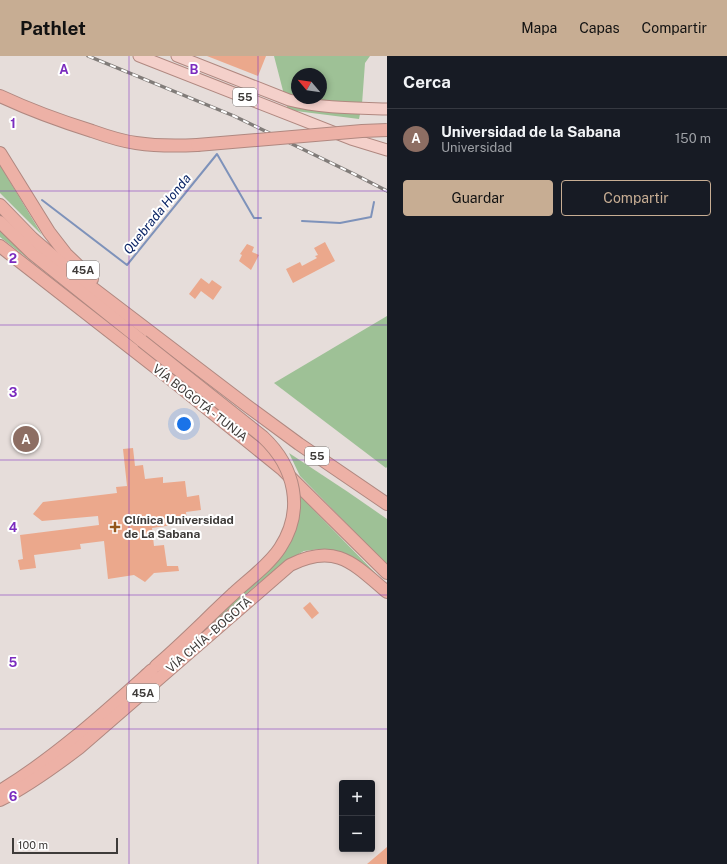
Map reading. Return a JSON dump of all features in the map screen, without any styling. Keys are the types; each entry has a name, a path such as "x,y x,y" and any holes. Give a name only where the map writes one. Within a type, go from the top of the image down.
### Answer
{"highway":[{"path":"0,96 48,116 117,139 152,145 197,145 387,130"},
{"name":"45A","path":"0,153 40,219 66,254 131,316"},
{"name":"55","path":"0,205 51,255 246,405 299,444 387,504"},
{"path":"0,222 32,253 272,446 281,457 288,470 293,490 294,502 292,519 288,532 280,548 272,558 193,633 153,666 77,735 34,769 0,791"},
{"name":"VÍA BOGOTÁ - TUNJA","path":"0,246 173,381 282,469 387,573"},
{"name":"VÍA CHÍA - BOGOTÁ","path":"0,800 22,788 78,748 290,565 303,558 325,555 343,559 358,567 387,592"}],"main road":[{"name":"55","path":"139,56 351,139 387,150"},
{"name":"55","path":"177,56 289,100 310,104 387,109"}],"green space":[{"path":"274,56 370,56 365,63 362,104 359,119 288,110"},
{"path":"0,165 42,235 0,193"},
{"path":"0,228 66,288 0,237"},
{"path":"387,316 387,467 386,468 274,383"},
{"path":"289,453 387,519 387,565 300,476"},
{"path":"299,495 387,585 353,557 337,551 320,549 304,551 288,560 254,587 120,705 274,560"}],"building":[{"path":"207,56 266,56 258,76"},
{"path":"325,242 335,261 293,283 286,269 300,262 302,266 317,258 315,256 318,255 314,248"},
{"path":"247,244 254,247 252,252 259,255 251,270 239,261 242,255 240,254"},
{"path":"201,278 209,284 212,280 222,287 213,300 201,291 195,299 189,294"},
{"path":"133,448 135,466 143,465 145,479 163,477 163,483 185,481 187,497 199,495 201,510 186,512 187,523 152,528 154,546 164,545 167,566 178,566 179,571 154,573 145,582 134,575 108,579 104,541 80,544 81,549 34,555 36,568 20,570 18,560 23,559 20,535 99,525 98,516 42,521 33,514 43,502 117,493 116,487 127,486 123,449"},
{"path":"310,602 319,613 312,619 303,608"},
{"path":"387,847 387,864 367,864 380,853"}],"waterway":[{"name":"Quebrada Honda","path":"42,200 127,265 217,154 254,218 261,218"},
{"name":"Quebrada Honda","path":"302,221 340,223 371,217 374,202"}],"railway":[{"path":"88,56 234,116 387,191"}],"place":[{"name":"Universidad de la Sabana","path":"26,439"},
{"name":"Clínica Universidad de La Sabana","path":"115,527"}]}
